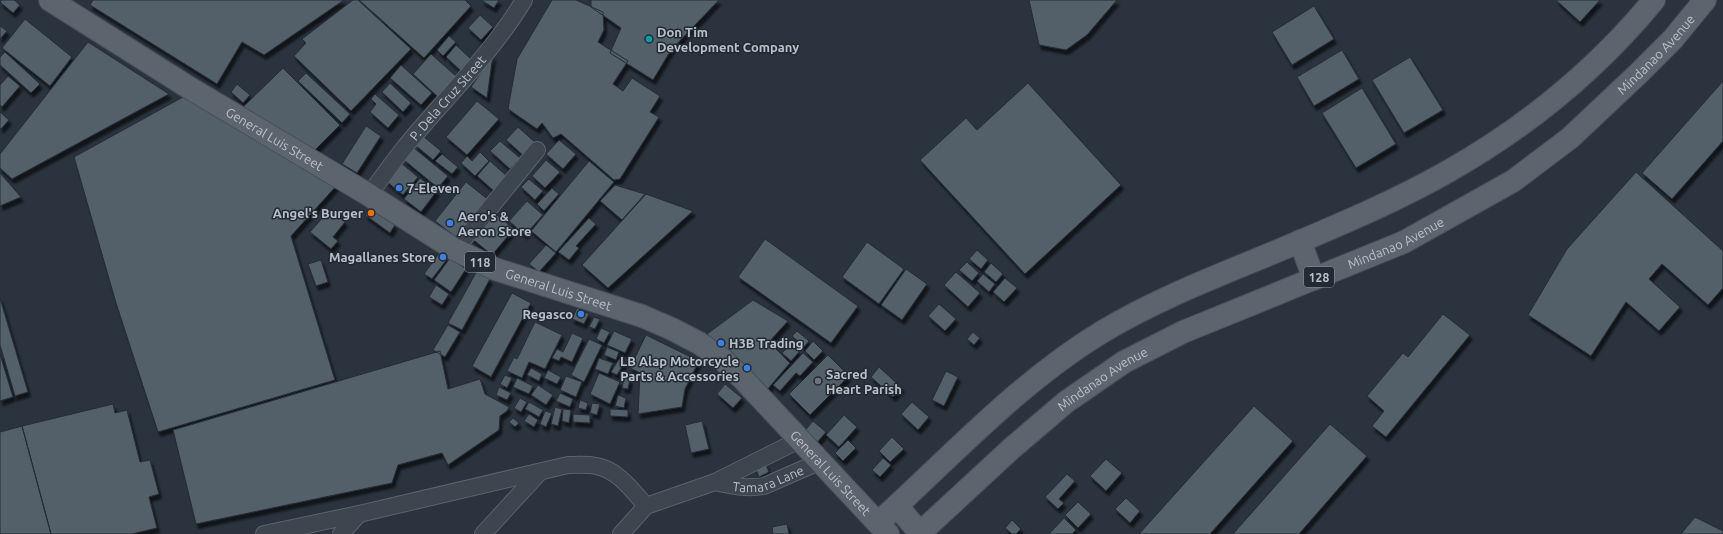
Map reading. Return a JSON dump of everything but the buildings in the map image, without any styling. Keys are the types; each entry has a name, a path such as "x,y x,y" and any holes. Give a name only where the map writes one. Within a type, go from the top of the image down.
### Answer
{"main road":[{"name":"General Luis Street","path":"50,0 188,87 369,195 454,249 495,269 642,316 699,343 722,359 742,378 883,529"},
{"path":"883,529 897,506 1042,372 1102,332 1157,302 1362,214 1446,172 1498,141 1532,116 1587,71 1616,43 1654,0"},
{"name":"Mindanao Avenue","path":"920,533 1012,448 1060,407 1124,362 1183,332 1404,242 1513,181 1570,138 1638,74 1673,39 1705,0"},
{"path":"1300,241 1314,279"},
{"path":"897,506 920,533"}],"street":[{"name":"P. Dela Cruz Street","path":"369,195 404,148 492,48 512,21 524,0"},
{"path":"454,249 472,230 537,150"},
{"name":"Tamara Lane","path":"646,506 715,482 799,440"},
{"name":"Tamara Lane","path":"715,482 748,488 764,486 819,462"},
{"path":"264,534 359,514 568,465 597,466 610,471 646,506 621,534"},
{"path":"483,534 540,472"},
{"path":"341,534 359,514"}],"place":[{"name":"Don Tim Development Company","path":"649,39"},
{"name":"7-Eleven","path":"399,188"},
{"name":"Angel's Burger","path":"371,213"},
{"name":"Aero's & Aeron Store","path":"450,223"},
{"name":"Magallanes Store","path":"443,257"},
{"name":"Regasco","path":"581,314"},
{"name":"H3B Trading","path":"721,343"},
{"name":"LB Alap Motorcycle Parts & Accessories","path":"747,368"},
{"name":"Sacred Heart Parish","path":"818,381"}]}
